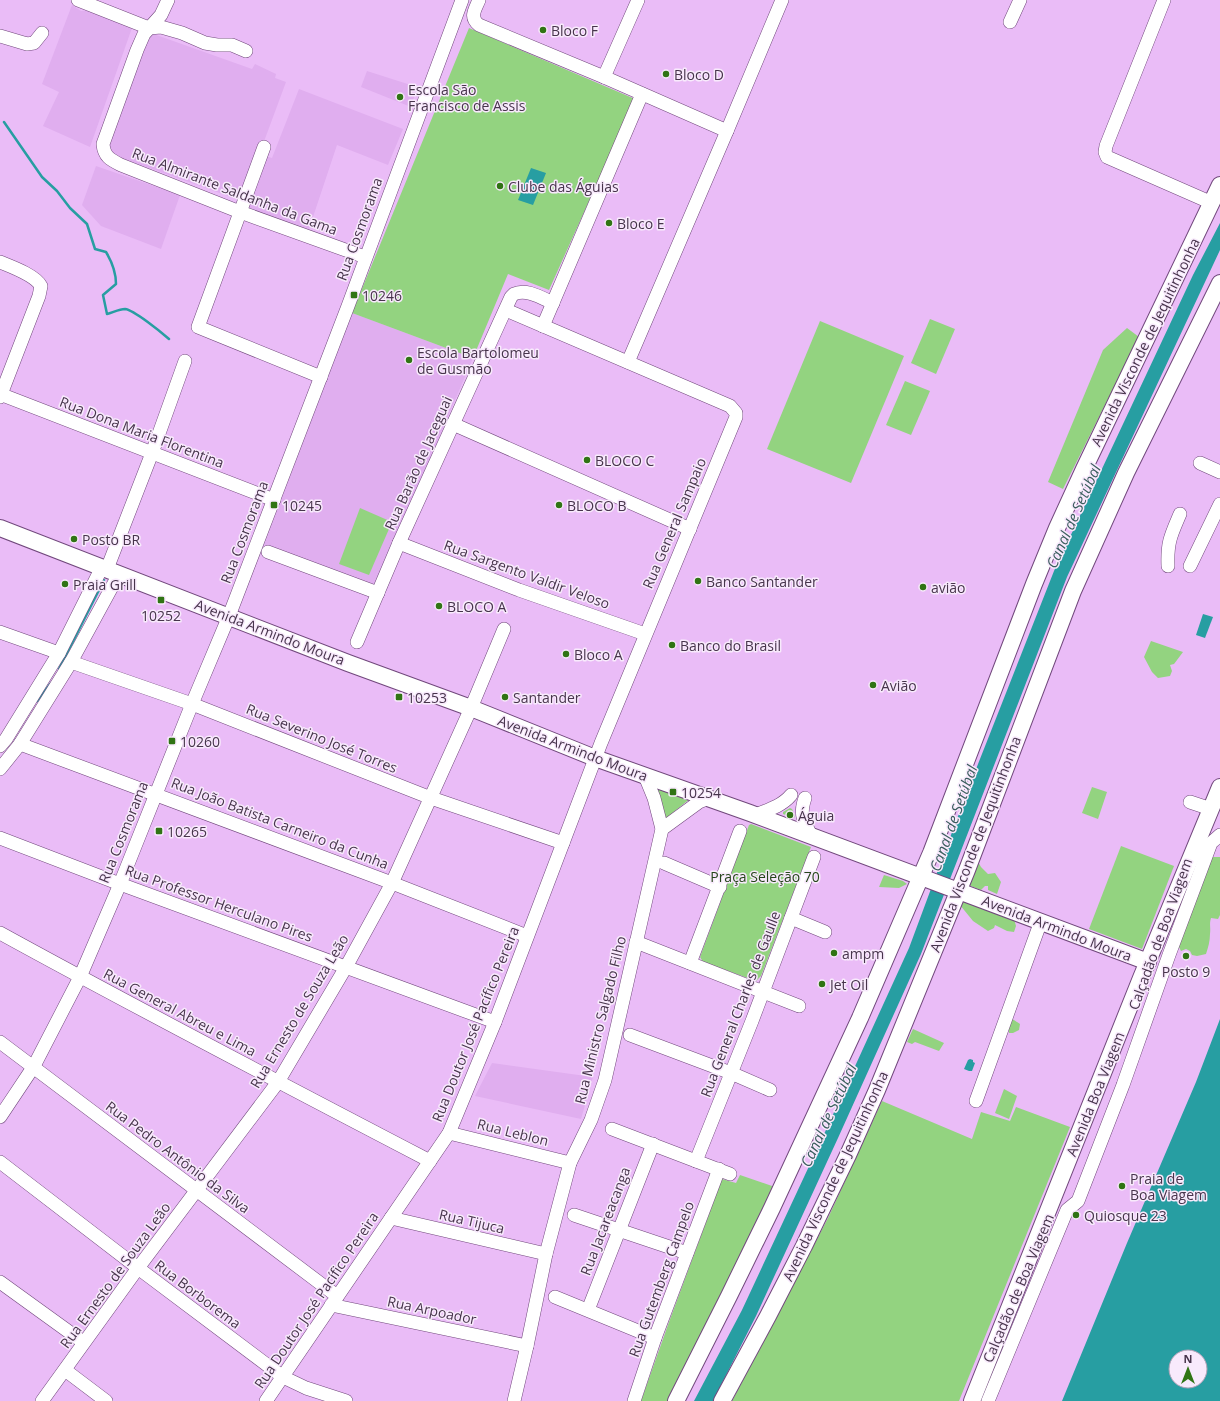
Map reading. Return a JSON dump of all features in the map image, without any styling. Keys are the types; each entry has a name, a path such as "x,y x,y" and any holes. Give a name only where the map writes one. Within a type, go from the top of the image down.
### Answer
{"main road":[{"name":"Avenida Visconde de Jequitinhonha","path":"676,1401 729,1296 820,1107 886,958 926,879 1057,528 1084,468 1220,185"},
{"name":"Avenida Visconde de Jequitinhonha","path":"722,1401 768,1316 848,1155 877,1090 954,889 1073,591 1126,473 1220,283"},
{"name":"Avenida Armindo Moura","path":"0,528 341,660 471,708 596,758 812,836 1148,962"},
{"name":"Avenida Boa Viagem","path":"972,1401 1148,962 1220,787"}],"street":[{"path":"78,0 149,28 161,27 182,33 205,43 232,45 246,51"},
{"path":"149,28 161,15 168,0"},
{"name":"Rua Cosmorama","path":"0,1117 34,1066 80,977 120,884 229,616 274,500 462,0"},
{"path":"479,0 474,13 474,21 479,24 727,131"},
{"path":"604,77 638,0"},
{"path":"628,362 782,0"},
{"path":"1010,22 1020,0"},
{"path":"1164,0 1106,146 1105,152 1107,157 1212,203"},
{"name":"Rua Almirante Saldanha da Gama","path":"149,28 144,34 137,50 103,144 103,150 108,158 121,165 240,212 365,257"},
{"path":"0,36 27,44 34,43 42,33"},
{"path":"543,326 642,94"},
{"path":"264,147 198,327 321,377"},
{"path":"0,262 33,278 39,282 41,286 39,296 0,395"},
{"name":"Rua Barão de Jaceguai","path":"358,642 399,543 514,294 521,291 531,293 553,303"},
{"name":"Rua General Sampaio","path":"506,310 730,406 736,413 736,417 645,634 596,758"},
{"path":"0,768 20,744 70,662 109,570 185,361"},
{"name":"Rua Dona Maria Florentina","path":"0,395 274,500"},
{"path":"453,424 690,529"},
{"path":"1200,463 1220,472"},
{"path":"1190,566 1220,504"},
{"path":"1168,566 1170,537 1180,514"},
{"name":"Rua Sargento Valdir Veloso","path":"399,543 519,590 645,634"},
{"path":"268,552 378,594"},
{"path":"2,740 59,653 109,570"},
{"name":"Rua Ernesto de Souza Leão","path":"42,1401 83,1342 278,1082 346,967 392,883 471,708 504,629"},
{"path":"0,632 59,653"},
{"name":"Rua Severino José Torres","path":"70,662 192,704 431,798 563,843"},
{"name":"Rua João Batista Carneiro da Cunha","path":"20,744 392,883 527,936"},
{"name":"Rua Doutor José Pacífico Pereira","path":"266,1401 449,1133 495,1022 596,758"},
{"name":"Rua Ministro Salgado Filho","path":"514,1401 556,1211 570,1163 592,1120 605,1080 662,829 654,798 645,776"},
{"path":"662,829 699,802 709,798"},
{"path":"755,815 772,809 788,798 795,804 803,804 805,821 812,836"},
{"path":"1190,802 1211,809"},
{"path":"690,963 740,831"},
{"name":"Calçadão de Boa Viagem","path":"988,1401 1067,1210 1078,1201 1123,1085 1211,843 1220,835"},
{"name":"Rua Professor Herculano Pires","path":"0,838 120,884 495,1022"},
{"name":"Rua General Charles de Gaulle","path":"696,1161 814,857"},
{"path":"664,863 720,887"},
{"path":"791,918 826,932"},
{"path":"976,1101 1041,921"},
{"name":"Rua General Abreu e Lima","path":"0,933 278,1082 430,1161"},
{"path":"636,942 798,1006"},
{"path":"630,1035 731,1073 770,1090"},
{"name":"Rua Pedro Antônio da Silva","path":"0,1042 34,1066 196,1191 334,1301"},
{"path":"612,1129 696,1161"},
{"name":"Rua Leblon","path":"449,1133 570,1163"},
{"name":"Rua Jacareacanga","path":"588,1310 653,1144"},
{"name":"Rua Gutemberg Campelo","path":"634,1401 655,1338 687,1253 724,1172 696,1161"},
{"name":"Rua Borborema","path":"0,1162 283,1377 306,1388 346,1401"},
{"path":"574,1215 687,1253"},
{"name":"Rua Tijuca","path":"391,1218 546,1254"},
{"path":"0,1282 83,1342"},
{"path":"555,1297 655,1338"},
{"name":"Rua Arpoador","path":"334,1301 527,1346"},
{"path":"65,1370 106,1401"}],"shaded area":[{"path":"72,5 81,11 94,10 133,25 90,147 43,126 59,92 42,84"},
{"path":"148,32 252,69 255,64 276,74 275,78 286,82 242,201 110,154 107,138"},
{"name":"Escola São Francisco de Assis","path":"367,71 417,87 411,107 361,87"},
{"path":"299,89 403,129 388,165 337,145 309,229 246,207 265,156 272,158"},
{"path":"96,166 180,195 161,249 101,226 82,205"},
{"path":"531,168 546,173 533,205 518,200"},
{"path":"1220,223 1220,250 1067,577 921,954 756,1316 713,1401 694,1401 742,1310 909,948 967,792 1054,571 1193,275"},
{"path":"352,313 473,358 374,590 263,548"},
{"path":"1203,614 1213,617 1205,638 1196,635"},
{"path":"1220,1019 1220,1401 1062,1401 1127,1243 1196,1082"},
{"path":"970,1059 975,1063 972,1071 964,1069 968,1060"},
{"path":"492,1063 593,1077 581,1119 475,1096"}],"green space":[{"name":"Clube das Águias","path":"469,28 635,99 549,290 508,274 473,358 352,313"},
{"path":"930,319 955,329 936,374 911,363"},
{"path":"820,321 904,356 851,483 767,449"},
{"path":"1127,328 1139,337 1063,489 1048,482 1103,350"},
{"path":"905,381 930,391 911,435 886,425"},
{"path":"360,508 392,522 369,575 339,564"},
{"path":"1151,641 1183,652 1174,664 1170,665 1172,671 1170,676 1158,678 1152,672 1144,657"},
{"path":"655,784 691,798 665,819"},
{"path":"1092,787 1107,792 1098,819 1082,813"},
{"path":"790,808 795,816 794,818 783,814 783,812"},
{"name":"Praça Seleção 70","path":"751,824 811,847 761,976 756,981 703,962 700,957 749,825"},
{"path":"1121,846 1174,866 1142,949 1089,929"},
{"path":"1212,857 1220,857 1220,915 1218,919 1211,918 1210,939 1206,954 1197,956 1192,955 1190,951 1186,949 1181,951 1177,943"},
{"path":"976,858 981,867 988,874 995,873 1001,882 997,894 988,890 988,886 985,886 981,890 963,883"},
{"path":"884,875 903,881 907,884 899,888 879,887"},
{"path":"967,898 1014,919 1016,926 1014,932 1007,931 995,925 994,928 988,931 973,921 960,905"},
{"path":"1011,1018 1020,1024 1019,1030 1009,1033 1009,1028"},
{"path":"913,1029 944,1043 939,1051 915,1042 912,1044 907,1042"},
{"path":"1004,1089 1017,1096 1009,1119 995,1113"},
{"path":"882,1101 972,1139 981,1112 1010,1121 1016,1107 1070,1127 959,1401 732,1401 828,1218"},
{"path":"740,1175 775,1187 670,1401 641,1401 722,1179 736,1183"}],"waterway":[{"path":"4,122 42,177 57,191 70,208 87,224 95,249 106,252 112,263 116,284 103,295 107,314 123,309 129,310 169,339"},
{"path":"59,669 104,580"},
{"path":"37,701 51,683"}],"place":[{"name":"Bloco F","path":"543,30"},
{"name":"Bloco D","path":"666,74"},
{"name":"Escola São Francisco de Assis","path":"400,97"},
{"name":"Clube das Águias","path":"500,186"},
{"name":"Bloco E","path":"609,223"},
{"name":"10246","path":"354,295"},
{"name":"Escola Bartolomeu de Gusmão","path":"409,360"},
{"name":"BLOCO C","path":"587,460"},
{"name":"10245","path":"274,505"},
{"name":"BLOCO B","path":"559,505"},
{"name":"Posto BR","path":"74,539"},
{"name":"Banco Santander","path":"698,581"},
{"name":"Praia Grill","path":"65,584"},
{"name":"avião","path":"923,587"},
{"name":"10252","path":"161,600"},
{"name":"BLOCO A","path":"439,606"},
{"name":"Banco do Brasil","path":"672,645"},
{"name":"Bloco A","path":"566,654"},
{"name":"Avião","path":"873,685"},
{"name":"10253","path":"399,697"},
{"name":"Santander","path":"505,697"},
{"name":"10260","path":"172,741"},
{"name":"10254","path":"673,792"},
{"name":"Águia","path":"790,815"},
{"name":"10265","path":"159,831"},
{"name":"ampm","path":"834,953"},
{"name":"Posto 9","path":"1186,956"},
{"name":"Jet Oil","path":"822,984"},
{"name":"Praia de Boa Viagem","path":"1122,1186"},
{"name":"Quiosque 23","path":"1076,1215"}],"water label":[{"name":"Canal de Setúbal","path":"1073,516"},
{"name":"Canal de Setúbal","path":"953,818"},
{"name":"Canal de Setúbal","path":"828,1115"}]}
